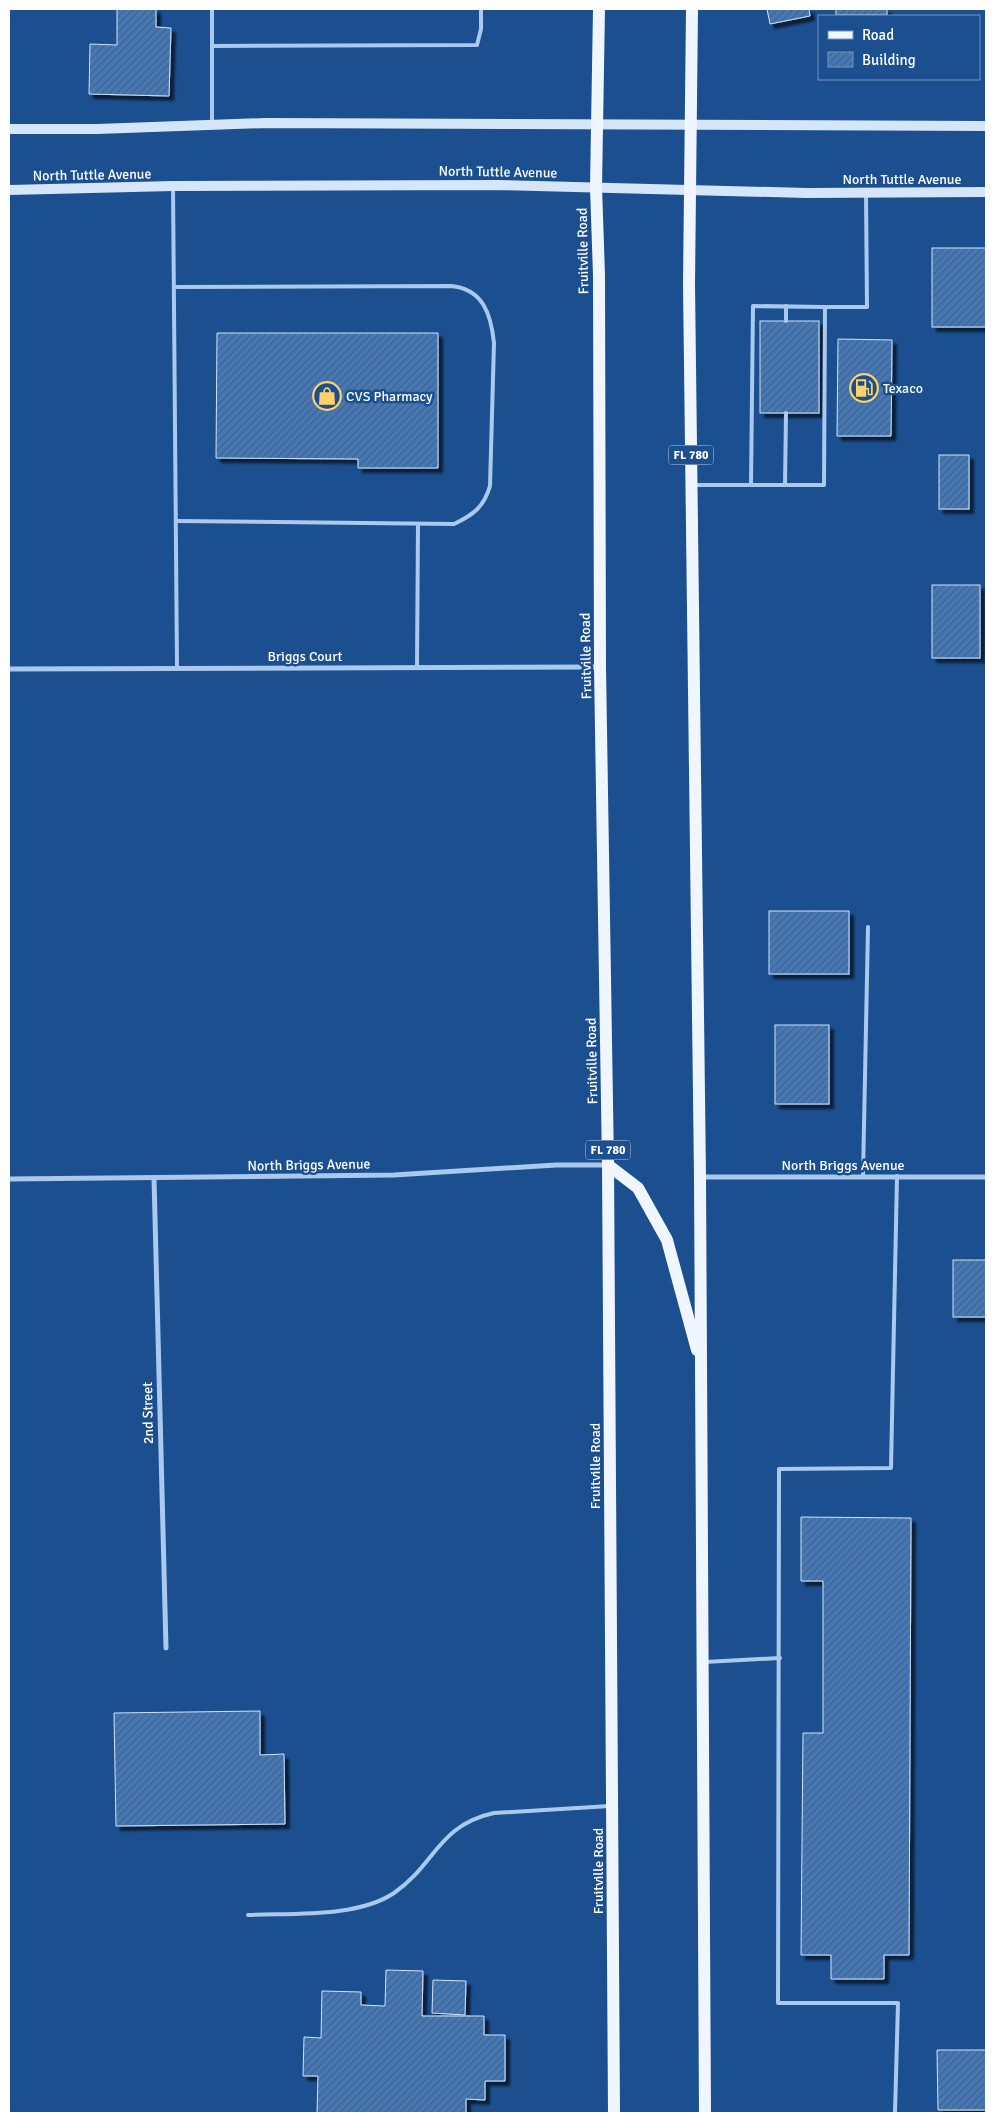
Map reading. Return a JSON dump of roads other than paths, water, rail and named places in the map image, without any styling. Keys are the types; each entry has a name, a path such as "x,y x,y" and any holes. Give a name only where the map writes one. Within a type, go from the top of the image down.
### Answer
{"main road":[{"name":"Fruitville Road","path":"599,9 596,187 599,275 600,667 608,1165 614,2113"},
{"name":"FL 780","path":"692,9 689,294 702,1366 705,2113"},
{"path":"9,130 266,123 986,126"},
{"name":"North Tuttle Avenue","path":"9,190 173,186 497,185 866,193 986,192"},
{"path":"608,1165 638,1188 667,1240 702,1366"}],"street":[{"name":"Briggs Court","path":"9,670 600,667"},
{"name":"North Briggs Avenue","path":"9,1179 394,1175 608,1165"},
{"name":"North Briggs Avenue","path":"700,1177 986,1177"},
{"name":"2nd Street","path":"154,1178 166,1648"}],"lane":[{"path":"212,9 212,125"},
{"path":"212,46 477,45 481,29 481,9"},
{"path":"173,186 177,668"},
{"path":"751,485 753,306 867,307 866,193"},
{"path":"174,287 464,287 474,293 486,310 493,328 494,344 490,486 483,504 470,516 454,524 176,520"},
{"path":"786,306 786,321"},
{"path":"691,485 824,485 825,306"},
{"path":"785,485 786,413"},
{"path":"417,667 418,524"},
{"path":"864,1176 868,926"},
{"path":"895,2113 898,2003 778,2003 779,1469 891,1468 897,1176"},
{"path":"703,1662 780,1658"},
{"path":"248,1915 345,1910 379,1901 394,1893 415,1874 457,1827 478,1816 494,1813 612,1806"}],"place":[{"name":"Texaco","path":"864,388"},
{"name":"CVS Pharmacy","path":"327,396"}]}
